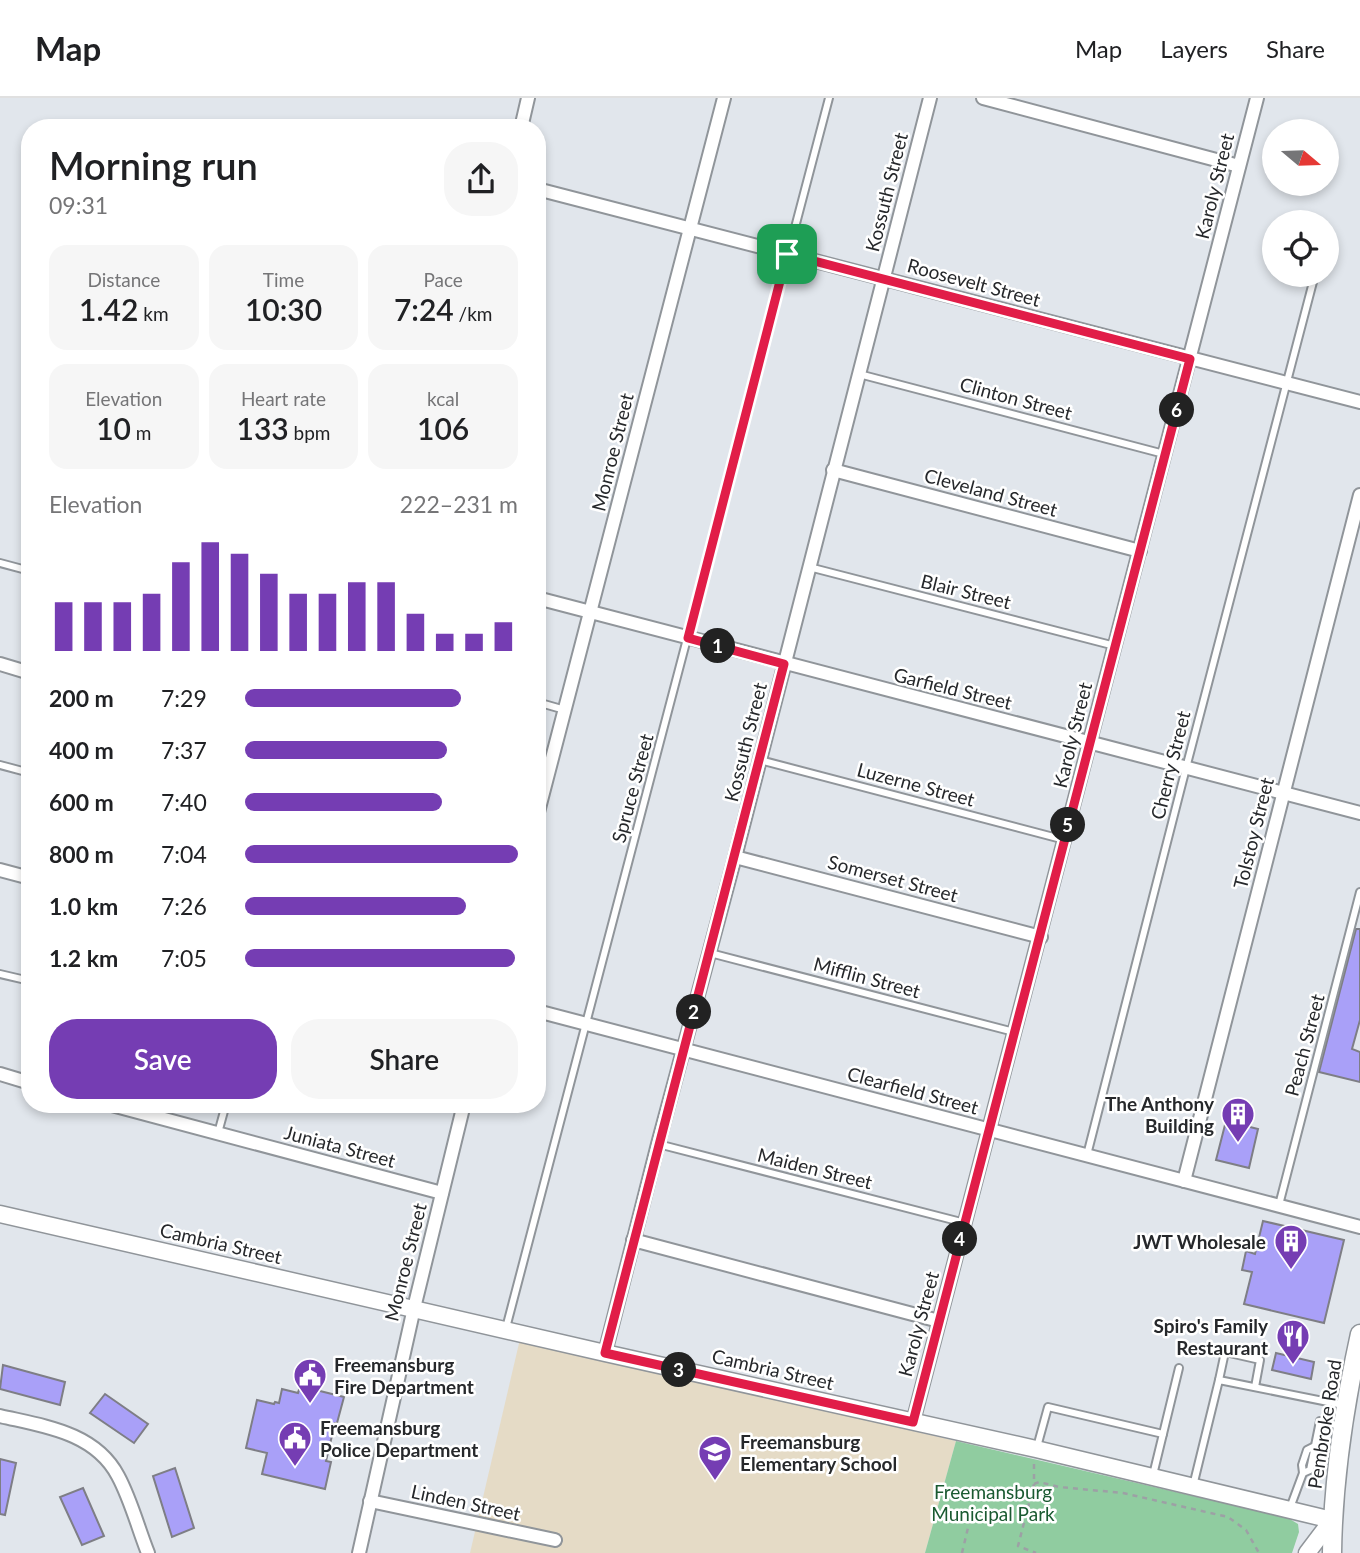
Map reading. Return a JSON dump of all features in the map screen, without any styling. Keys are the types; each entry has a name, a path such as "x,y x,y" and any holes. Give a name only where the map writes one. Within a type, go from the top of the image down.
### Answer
{"main road":[{"name":"Pembroke Road","path":"1332,1553 1332,1520 1341,1426 1360,1334"}],"street":[{"path":"523,119 528,98"},
{"name":"Monroe Street","path":"546,780 724,98"},
{"name":"Kossuth Street","path":"605,1353 930,98"},
{"path":"983,98 1239,166"},
{"name":"Karoly Street","path":"913,1422 1257,98"},
{"name":"Roosevelt Street","path":"546,190 1360,402"},
{"name":"Cleveland Street","path":"833,470 1140,551"},
{"name":"Tolstoy Street","path":"1184,1181 1360,495"},
{"name":"Garfield Street","path":"546,600 1360,813"},
{"path":"0,664 21,670"},
{"name":"Somerset Street","path":"735,857 1041,937"},
{"path":"0,870 21,876"},
{"name":"Clearfield Street","path":"546,1013 1360,1227"},
{"path":"0,1074 21,1080"},
{"name":"Juniata Street","path":"141,1113 442,1193"},
{"name":"Monroe Street","path":"359,1553 414,1308 462,1113"},
{"name":"Cambria Street","path":"0,1214 913,1422 1035,1457 1153,1476 1332,1520"},
{"path":"633,1240 939,1321"},
{"path":"0,1416 66,1432 100,1452 118,1476 148,1553"},
{"name":"Linden Street","path":"370,1501 555,1540"},
{"path":"1307,1553 1332,1520"}],"lane":[{"name":"Spruce Street","path":"505,1329 829,98"},
{"name":"Cherry Street","path":"1087,1155 1312,287"},
{"name":"Clinton Street","path":"858,373 1166,454"},
{"path":"0,563 21,569"},
{"name":"Blair Street","path":"809,567 1115,646"},
{"path":"546,705 565,710"},
{"name":"Luzerne Street","path":"760,760 1065,840"},
{"path":"0,765 21,771"},
{"name":"Peach Street","path":"1279,1205 1360,892"},
{"name":"Mifflin Street","path":"710,953 1016,1032"},
{"path":"0,974 21,979"},
{"path":"218,1134 224,1113"},
{"name":"Maiden Street","path":"658,1144 965,1223"},
{"path":"1193,1486 1225,1352 1260,1360 1255,1387"},
{"path":"1153,1476 1179,1368"},
{"path":"1219,1380 1345,1405"},
{"path":"1035,1457 1048,1407 1163,1434"},
{"path":"1290,1509 1303,1473 1310,1470 1320,1421 1341,1426"}],"path":[{"path":"1035,1457 1034,1484 1018,1546 1036,1553"},
{"path":"1034,1484 1039,1482 1075,1489 1115,1491 1222,1515 1246,1530 1259,1553"},
{"path":"962,1553 972,1511"}],"shaded area":[{"name":"Freemansburg Elementary School","path":"520,1339 956,1441 925,1553 470,1553"}],"green space":[{"name":"Freemansburg Municipal Park","path":"956,1441 1288,1518 1298,1524 1299,1532 1292,1553 925,1553"}],"building":[{"path":"1356,929 1360,929 1360,1020 1352,1049 1360,1052 1360,1082 1319,1072"},
{"name":"The Anthony Building","path":"1226,1121 1258,1129 1249,1168 1216,1160"},
{"name":"JWT Wholesale","path":"1263,1221 1344,1240 1324,1323 1244,1304 1252,1272 1242,1270 1246,1251 1255,1254"},
{"name":"Spiro's Family Restaurant","path":"1276,1353 1314,1362 1311,1379 1272,1370"},
{"path":"3,1365 65,1382 60,1405 0,1389"},
{"path":"300,1386 344,1397 326,1461 331,1462 325,1489 262,1474 267,1453 246,1448 257,1400 279,1403 282,1389 298,1393"},
{"path":"105,1394 148,1424 134,1443 90,1413"},
{"path":"0,1459 16,1463 5,1515 0,1514"},
{"path":"175,1468 194,1528 172,1537 153,1476"},
{"path":"83,1488 104,1536 82,1545 60,1497"}],"place":[{"name":"The Anthony Building","path":"1238,1144"},
{"name":"JWT Wholesale","path":"1291,1271"},
{"name":"Spiro's Family Restaurant","path":"1293,1366"},
{"name":"Freemansburg Fire Department","path":"310,1405"},
{"name":"Freemansburg Police Department","path":"295,1468"},
{"name":"Freemansburg Elementary School","path":"715,1482"}],"route":[{"path":"787,254 1190,359 913,1422 605,1353 784,664 688,638 787,254"}]}
